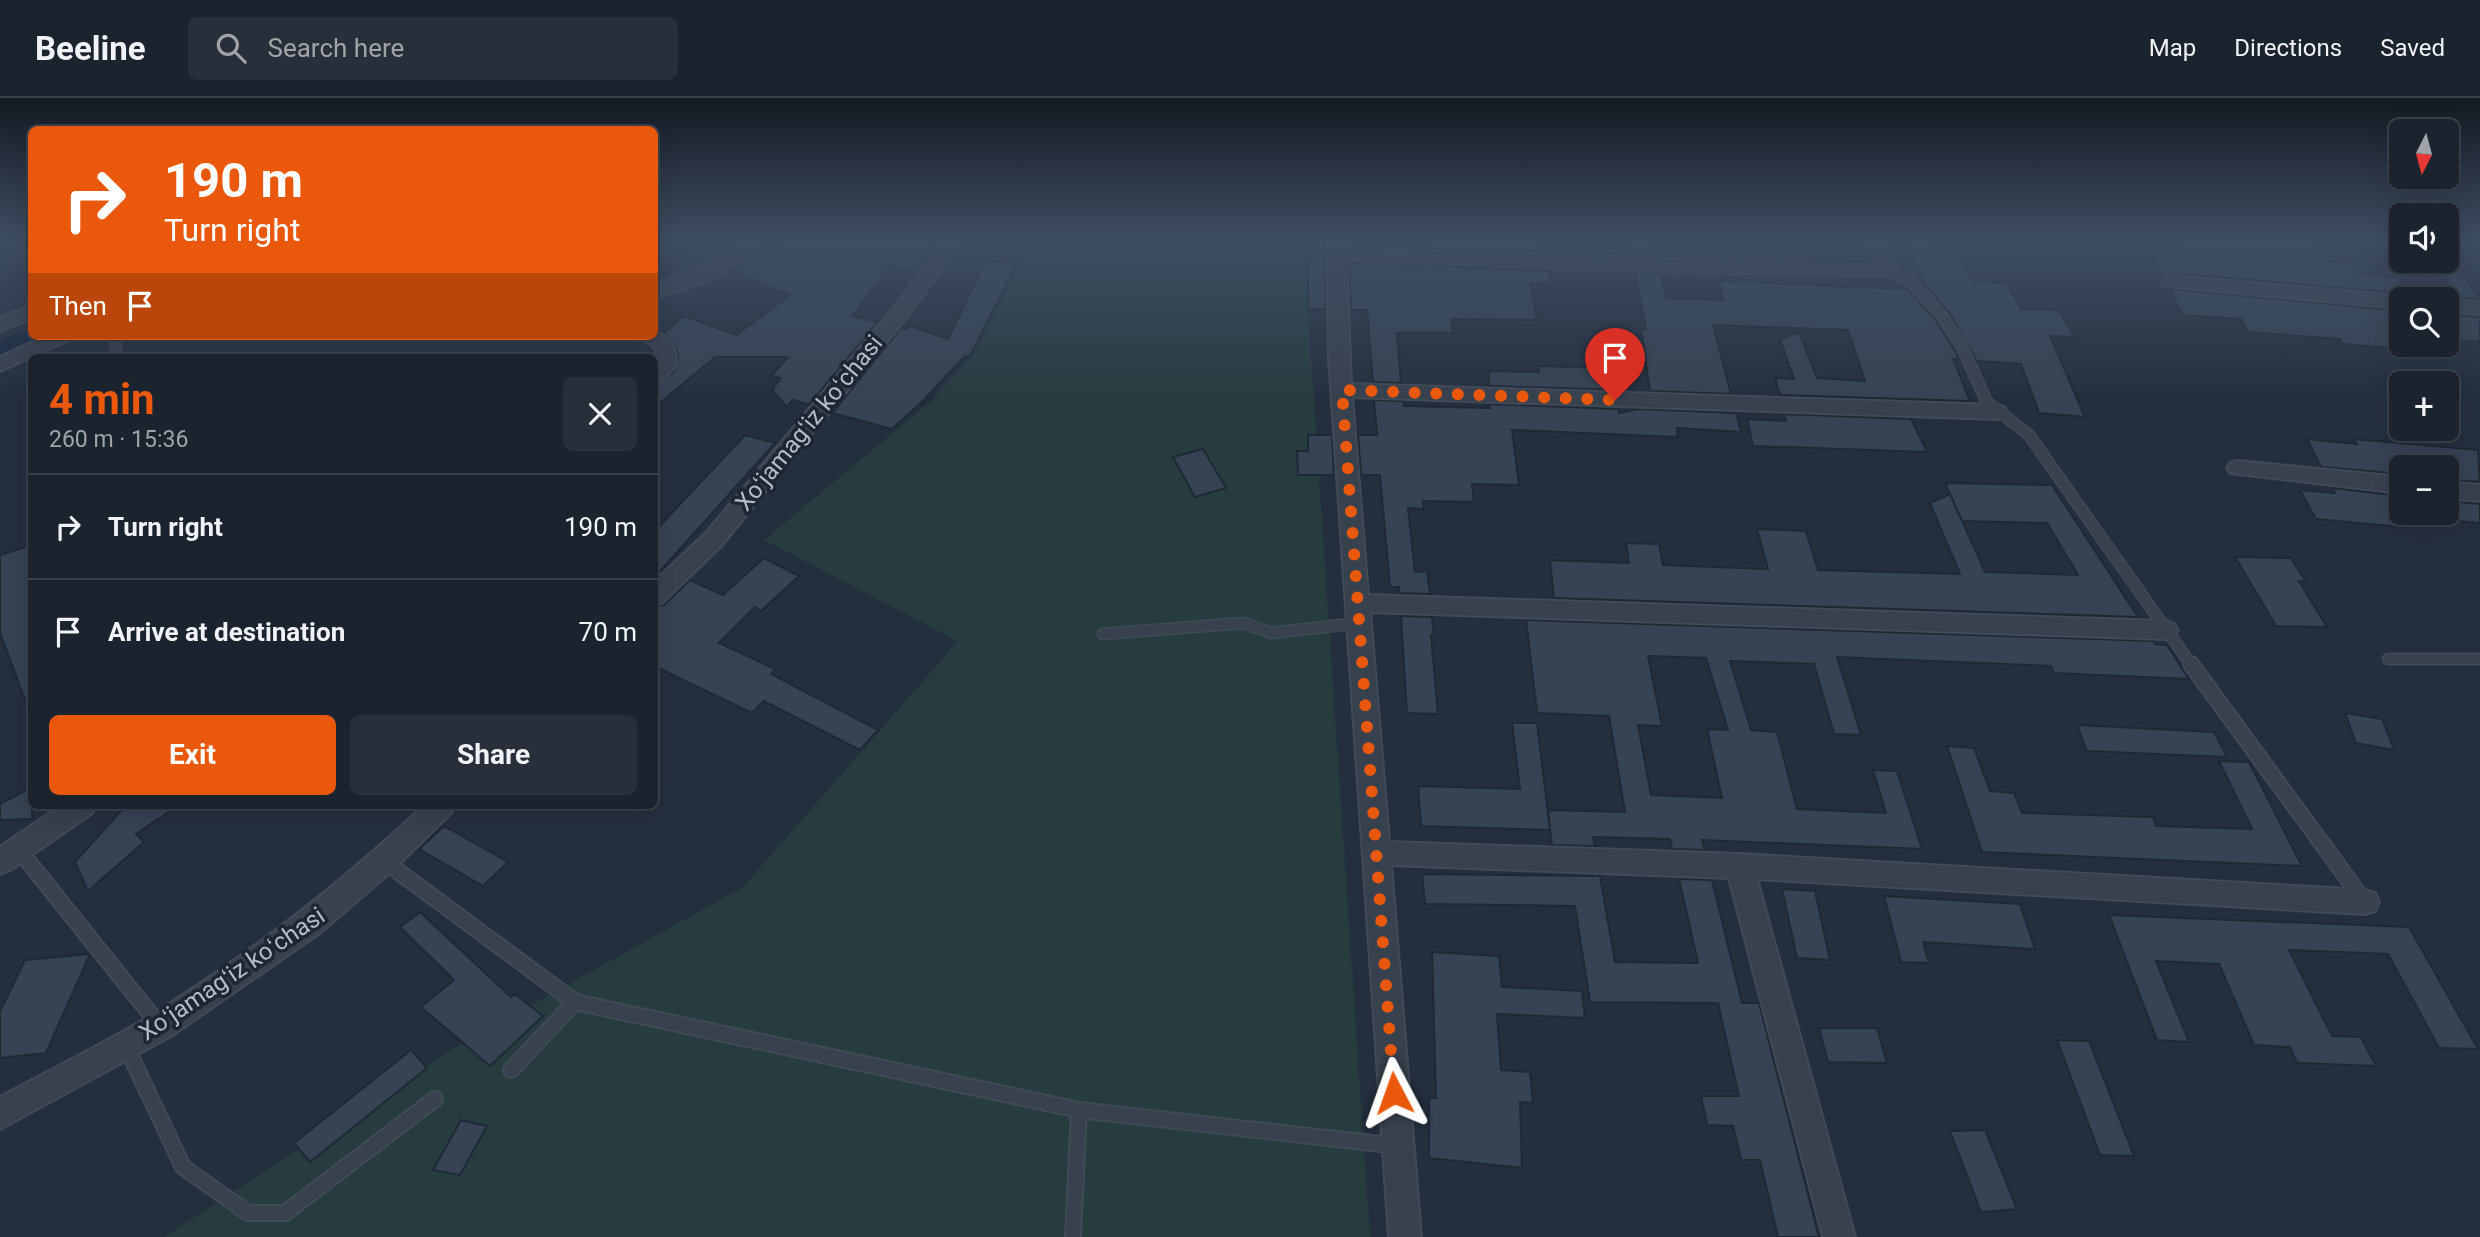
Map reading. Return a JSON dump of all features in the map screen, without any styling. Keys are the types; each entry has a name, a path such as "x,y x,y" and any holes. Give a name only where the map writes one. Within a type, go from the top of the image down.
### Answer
{"street":[{"name":"Xoʻjamagʻiz koʻchasi","path":"658,593 714,540 915,292"},
{"path":"1339,292 1342,390 1405,1237"},
{"path":"2288,292 2389,301"},
{"path":"2459,307 2480,308"},
{"path":"0,325 28,313"},
{"path":"0,365 53,340"},
{"path":"658,340 663,342 668,351 667,364 658,372"},
{"path":"1342,390 1997,412"},
{"path":"2238,468 2389,484"},
{"path":"2459,492 2480,494"},
{"path":"1358,613 2166,630"},
{"path":"9,856 77,809"},
{"name":"Xoʻjamagʻiz koʻchasi","path":"0,1114 160,1026 311,923 384,861 438,809"},
{"path":"1376,853 1740,866 2365,902"},
{"path":"1740,866 1839,1237"}],"lane":[{"path":"1921,292 1942,316 1961,345 1987,402 2029,435 2166,630 2365,902"},
{"path":"1103,634 1243,623 1271,633 1358,613"},
{"path":"2388,659 2480,659"},
{"path":"9,856 160,1026"},
{"path":"384,861 575,1002 1079,1110 1398,1146"},
{"path":"511,1070 575,1002"},
{"path":"127,1046 183,1167 248,1213 285,1213 435,1099"},
{"path":"1073,1237 1079,1110"}],"green space":[{"path":"1005,292 1307,292 1370,1237 164,1237 449,1051 743,887 958,641 764,540 931,401 973,355"}],"building":[{"path":"783,292 870,292 852,316 878,322 809,405 793,400 787,407 772,390 781,378 771,376 788,357 715,357 658,405 658,381 673,373 678,357 676,348 664,333 684,316 736,335 790,295"},
{"path":"971,292 1003,292 969,358 965,356 922,402 892,429 832,413 901,328 907,329 910,326 948,339"},
{"path":"1308,292 1325,292 1326,309 1308,309"},
{"path":"1350,292 1532,292 1537,320 1451,319 1453,333 1397,333 1401,383 1373,382 1367,310 1351,310"},
{"path":"1639,292 1665,292 1666,298 1724,300 1722,292 1910,292 1936,321 1954,349 1959,359 1953,359 1970,401 1780,395 1775,378 1794,379 1780,339 1799,332 1817,378 1865,381 1848,330 1713,325 1731,394 1650,391 1641,329 1646,329"},
{"path":"1931,292 2011,292 2021,309 2059,310 2075,337 2050,336 2085,417 2039,413 2021,364 1977,361 1949,312"},
{"path":"2171,292 2203,292 2389,310 2389,348 2343,344 2340,339 2248,332 2241,319 2182,315"},
{"path":"2459,292 2475,292 2480,299 2459,298"},
{"path":"2459,316 2480,317 2480,342 2459,340"},
{"path":"1538,366 1609,368 1614,390 1489,386 1488,371 1539,372"},
{"path":"1374,400 1403,401 1404,406 1490,408 1490,404 1618,409 1619,413 1639,409 1736,413 1741,432 1677,428 1678,437 1512,430 1519,485 1472,484 1474,502 1423,501 1424,509 1408,508 1415,572 1427,571 1430,594 1399,593 1399,587 1390,587 1380,475 1361,475 1358,435 1377,435"},
{"path":"1784,414 1911,419 1927,452 1753,446 1747,419 1786,421"},
{"path":"745,435 775,443 658,574 658,528"},
{"path":"1308,435 1332,435 1334,475 1298,475 1297,451 1308,451"},
{"path":"2307,439 2357,444 2354,439 2478,450 2480,482 2459,480 2459,455 2389,455 2389,473 2321,467"},
{"path":"1203,449 1226,488 1195,497 1173,457"},
{"path":"1945,483 2052,485 2138,617 1554,598 1550,560 1629,563 1626,543 1659,544 1663,565 1768,569 1757,529 1806,531 1818,570 1960,574 1930,503 1950,494","holes":["1962,521 2047,523 2078,575 1985,572"]},
{"path":"2332,488 2389,495 2389,525 2401,527 2316,519 2300,490 2335,493"},
{"path":"2459,502 2480,504 2480,523 2459,521"},
{"path":"28,546 28,707 0,633 0,555"},
{"path":"2235,557 2291,558 2306,582 2299,581 2327,627 2276,626"},
{"path":"764,558 799,576 761,611 755,607 719,643 775,669 771,674 878,730 860,750 764,701 752,713 658,668 658,607 664,605 690,580 723,595"},
{"path":"1401,616 1432,617 1434,635 1431,635 1438,714 1407,713"},
{"path":"1526,620 2153,641 2155,644 2167,645 2189,679 2054,673 2051,666 1837,657 1861,735 1834,734 1814,664 1730,661 1751,730 1777,732 1797,809 1886,813 1873,770 1897,771 1922,849 1702,840 1705,850 1672,849 1670,839 1593,837 1595,846 1552,845 1548,810 1625,812 1609,716 1537,713","holes":["1648,656 1706,658 1728,730 1707,729 1722,798 1651,795 1638,725 1662,726"]},
{"path":"2345,713 2382,719 2394,750 2356,743"},
{"path":"1512,723 1537,723 1550,830 1421,826 1418,786 1520,789"},
{"path":"2077,725 2214,732 2227,757 2087,751"},
{"path":"1947,746 1974,748 1990,791 2014,793 2022,813 2153,817 2156,826 2252,829 2219,761 2249,762 2302,866 1982,852"},
{"path":"28,789 28,809 32,809 32,819 0,820 0,804"},
{"path":"122,809 173,809 136,834 144,842 88,891 75,862"},
{"path":"444,826 508,862 483,886 419,849"},
{"path":"1422,874 1600,876 1615,962 1698,963 1679,879 1712,880 1742,1003 1759,1003 1819,1237 1778,1237 1760,1160 1741,1160 1733,1126 1707,1125 1701,1096 1739,1096 1718,1003 1590,1002 1575,906 1425,904"},
{"path":"1782,889 1815,891 1830,960 1797,958"},
{"path":"1884,896 2020,904 2035,949 1923,942 1929,963 1901,962"},
{"path":"420,912 511,997 515,994 543,1016 490,1066 421,1007 454,980 400,927"},
{"path":"2109,915 2409,927 2478,1049 2439,1048 2388,954 2289,950 2332,1036 2361,1037 2376,1066 2297,1063 2290,1047 2254,1045 2219,964 2156,961 2189,1042 2157,1040"},
{"path":"1432,952 1499,956 1502,987 1582,991 1585,1018 1497,1014 1501,1070 1530,1072 1533,1103 1520,1102 1522,1168 1429,1158 1429,1098 1436,1098"},
{"path":"90,954 46,1053 0,1058 0,1011 25,960"},
{"path":"1819,1028 1877,1028 1887,1063 1828,1062"},
{"path":"2057,1040 2089,1041 2134,1156 2100,1155"},
{"path":"411,1050 427,1068 310,1162 294,1143"},
{"path":"461,1120 487,1126 460,1175 433,1170"},
{"path":"1985,1130 2017,1209 1981,1212 1950,1131"}],"waterway":[{"path":"0,351 28,339"}],"route":[{"path":"1394,1093 1342,390 1615,400"}]}
